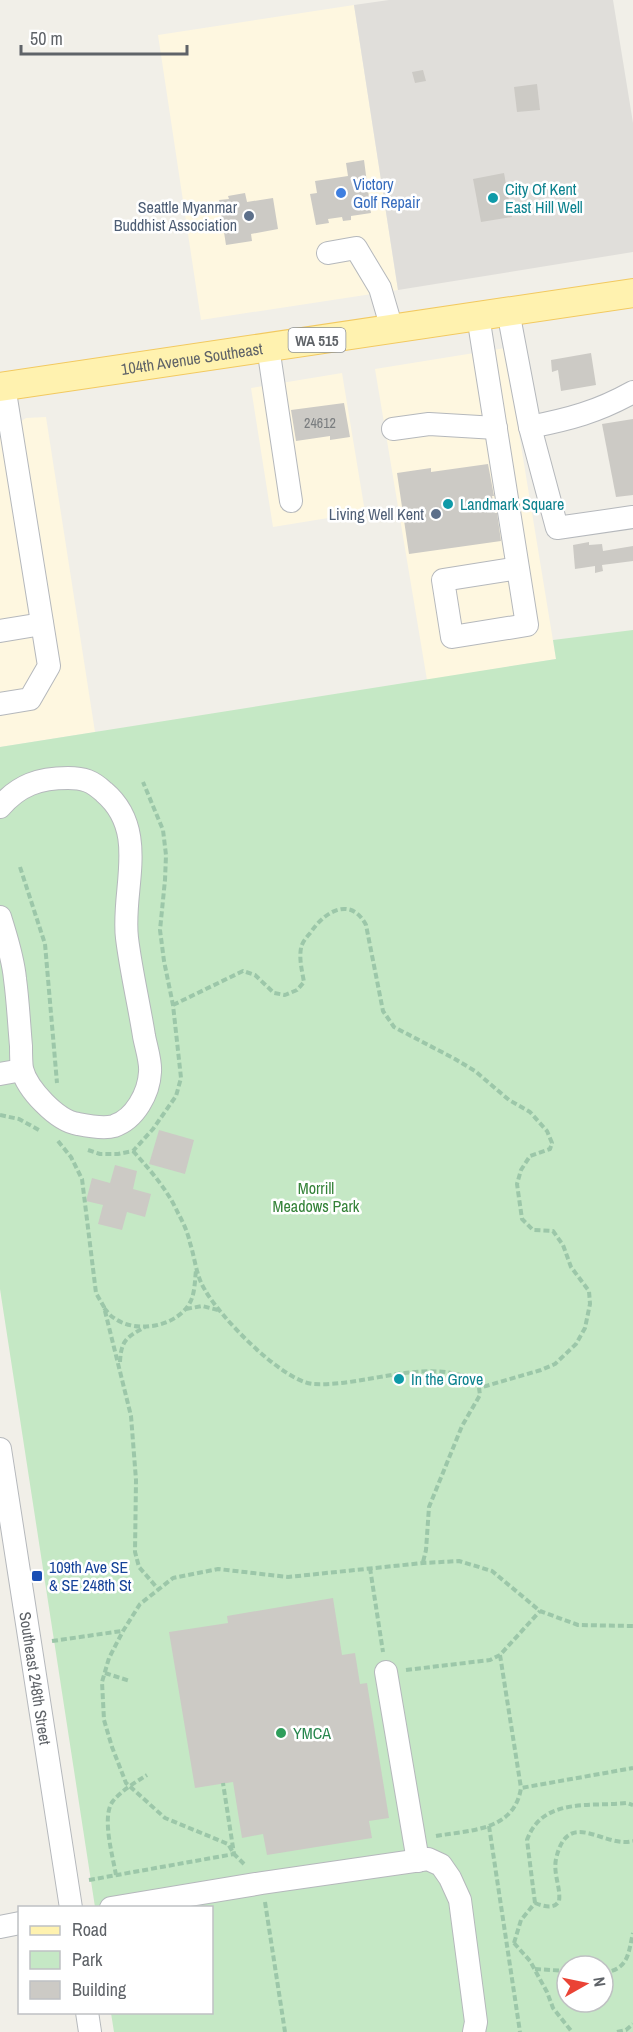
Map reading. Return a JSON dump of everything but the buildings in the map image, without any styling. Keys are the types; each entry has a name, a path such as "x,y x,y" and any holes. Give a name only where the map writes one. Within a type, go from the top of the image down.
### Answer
{"main road":[{"name":"104th Avenue Southeast","path":"2,387 508,311 632,298"}],"street":[{"path":"328,253 356,248 380,288 392,329"},
{"path":"508,311 530,427 557,528 633,517"},
{"path":"478,316 518,568"},
{"path":"268,347 291,501"},
{"path":"0,704 30,699 49,666 2,387"},
{"path":"530,427 571,419 609,406 633,392"},
{"path":"393,429 429,424 496,428"},
{"path":"0,631 42,624"},
{"path":"0,807 10,795 26,785 48,778 72,778 91,781 112,799 121,811 127,827 131,851 126,936 150,1071 140,1103 128,1118 113,1126 72,1124 58,1128 22,1070 15,978 0,917"},
{"path":"0,1074 22,1070"},
{"name":"Southeast 248th Street","path":"0,1449 71,1906"},
{"path":"386,1672 415,1850 441,1865 460,1900 476,2022 474,2032"},
{"path":"123,1906 262,1883 415,1850"},
{"path":"0,1927 18,1923"},
{"path":"87,2014 90,2032"}],"path":[{"path":"20,867 45,944 58,1128 82,1179 96,1293 114,1318 125,1324 146,1327"},
{"path":"173,1005 243,970 255,975 274,993 285,994 297,990 304,982 301,946 315,926 327,914 341,909 361,914 366,925 383,1011 394,1027 475,1071 509,1100 530,1112 547,1131 552,1143 549,1149 530,1156 521,1170 517,1184 522,1219 533,1230 553,1231 563,1245 571,1267 589,1291 590,1304 585,1328 576,1344 555,1364 541,1371 479,1388"},
{"path":"0,1116 58,1128"},
{"path":"133,1151 164,1187 178,1212 190,1240 196,1269 204,1289 218,1310 240,1336 295,1378 310,1384 336,1383 446,1371 475,1380 480,1395 462,1425 429,1507 423,1563"},
{"path":"119,1364 121,1347 132,1334 170,1320 185,1309 191,1299 196,1269"},
{"path":"185,1309 202,1306 218,1310"},
{"path":"104,1307 131,1416 135,1480 135,1552 139,1567 159,1590"},
{"path":"285,2032 260,1866 249,1868 234,1854 228,1844 165,1818 126,1783 112,1747 104,1720 102,1682 109,1658 141,1604 173,1578 218,1569 288,1577 459,1561 492,1571 540,1611 578,1625 633,1626"},
{"path":"370,1568 386,1672 490,1660 500,1655 540,1611"},
{"path":"42,1642 123,1631"},
{"path":"415,1850 489,1826 506,1818 514,1810 521,1788 500,1655"},
{"path":"105,1673 130,1681"},
{"path":"521,1788 633,1768"},
{"path":"116,1875 107,1823 109,1810 113,1801 147,1775"},
{"path":"224,1783 234,1854"},
{"path":"514,1943 521,1920 535,1903 527,1840 530,1830 540,1817 563,1807 627,1803 633,1805"},
{"path":"489,1826 520,2032"},
{"path":"535,1903 554,1906 559,1901 556,1861 564,1840 569,1836 584,1831 616,1842 633,1841"},
{"path":"85,1881 234,1854"},
{"path":"615,1970 626,1961 633,1933"},
{"path":"507,1944 514,1943"},
{"path":"514,1943 530,1961 553,2008 572,2032"},
{"path":"534,1969 555,1970"},
{"path":"617,2032 626,2030 633,2024"}],"shaded area":[{"path":"389,0 613,0 633,123 633,252 398,290 354,5"},
{"path":"354,5 398,290 201,320 158,35"},
{"path":"505,348 556,659 427,680 375,369"},
{"path":"342,373 365,512 273,527 251,388"},
{"path":"46,417 95,732 0,747 0,434 26,418"}],"green space":[{"name":"Morrill Meadows Park","path":"633,630 633,2032 114,2032 111,2014 213,2014 213,1906 95,1906 0,1289 0,747 556,659 553,640"}],"place":[{"name":"Victory Golf Repair","path":"341,193"},
{"name":"City Of Kent East Hill Well","path":"493,198"},
{"name":"Seattle Myanmar Buddhist Association","path":"249,216"},
{"name":"Landmark Square","path":"448,504"},
{"name":"Living Well Kent","path":"436,514"},
{"name":"In the Grove","path":"399,1379"},
{"name":"109th Ave SE & SE 248th St","path":"37,1576"},
{"name":"YMCA","path":"281,1733"}]}
